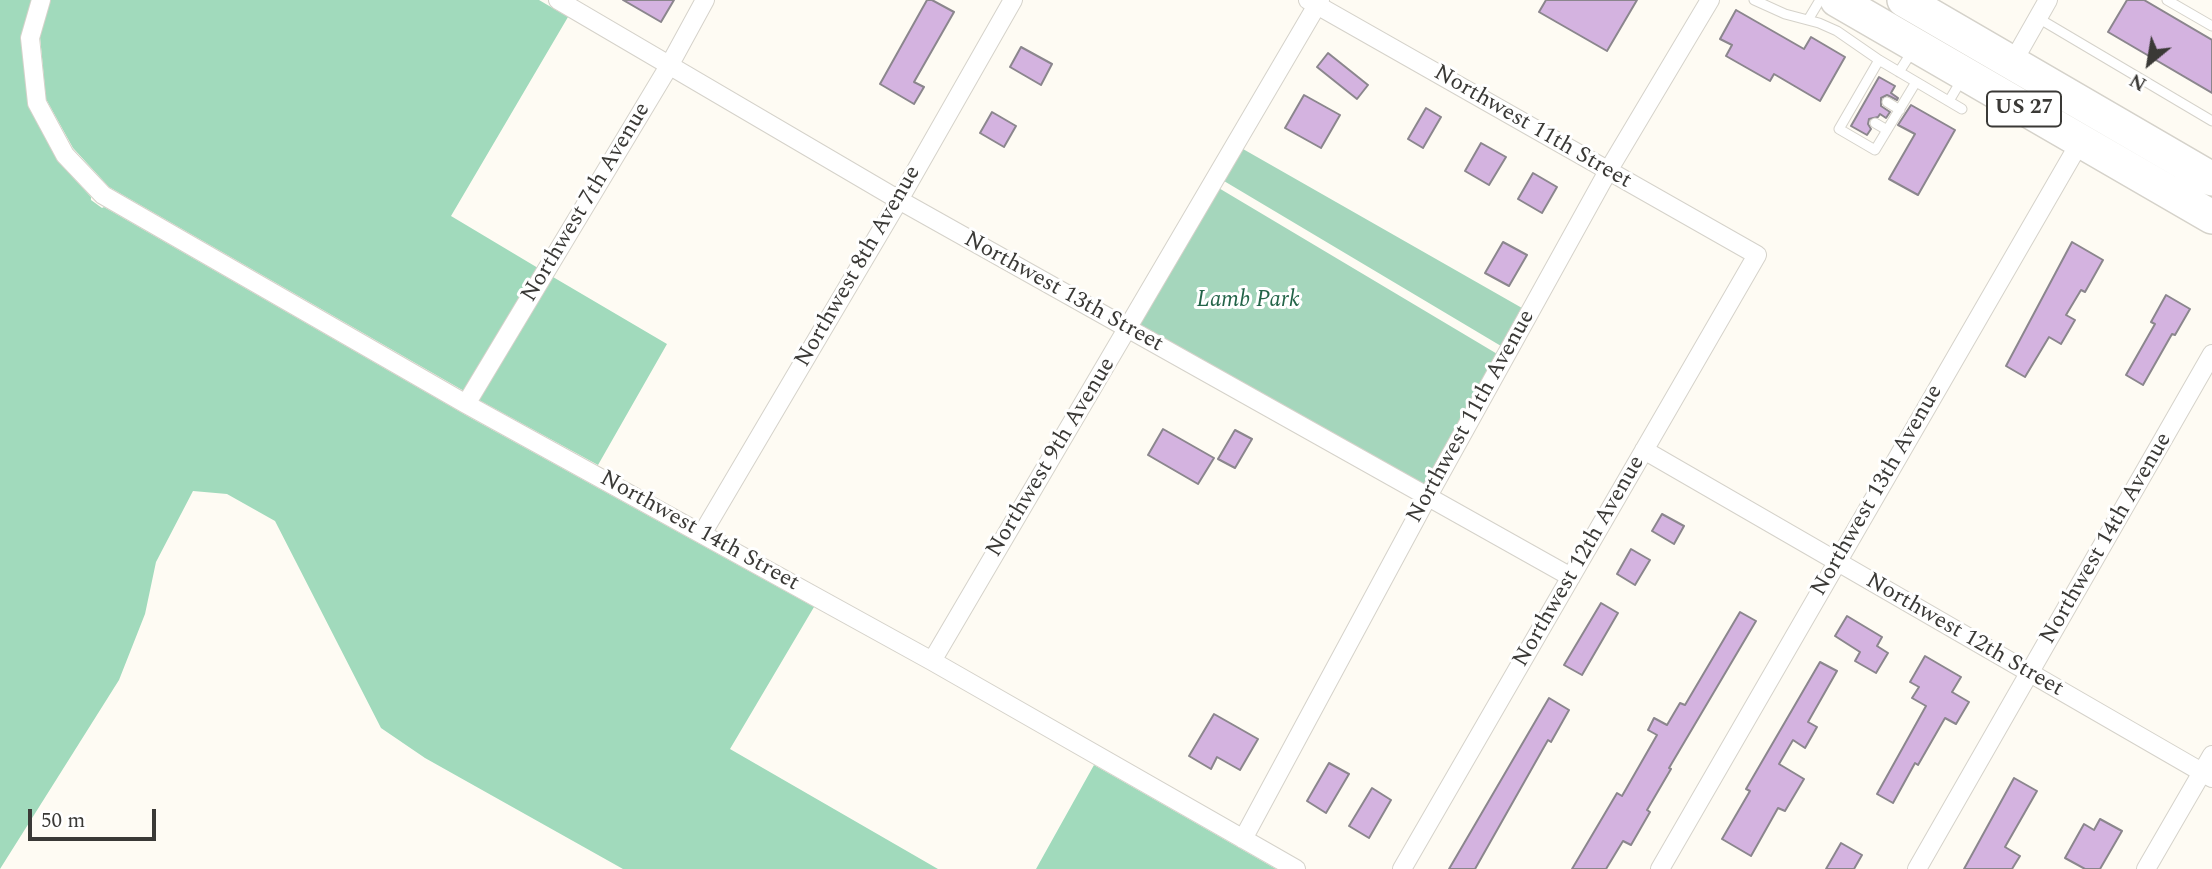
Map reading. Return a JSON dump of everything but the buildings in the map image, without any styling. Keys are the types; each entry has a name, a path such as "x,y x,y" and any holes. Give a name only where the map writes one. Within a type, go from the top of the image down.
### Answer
{"highway":[{"name":"US 27","path":"1837,0 1869,35 1957,88 1995,92 2212,217"},
{"name":"US 27","path":"1904,0 2212,178"}],"street":[{"name":"Northwest 14th Street","path":"41,0 30,37 37,103 65,155 103,195 466,404 932,661 1296,869"},
{"name":"Northwest 13th Street","path":"558,0 899,200 1571,577"},
{"name":"Northwest 7th Avenue","path":"466,404 669,66 705,0"},
{"name":"Northwest 8th Avenue","path":"702,534 899,200 1013,0"},
{"name":"Northwest 11th Avenue","path":"1243,839 1428,496 1608,171 1710,0"},
{"path":"1995,92 2048,0"},
{"name":"Northwest 11th Street","path":"1315,2 1757,255"},
{"name":"Northwest 9th Avenue","path":"932,661 1128,330 1315,2"},
{"name":"Northwest 13th Avenue","path":"1660,869 2097,112"},
{"name":"Northwest 12th Avenue","path":"1402,869 1757,255"},
{"name":"Northwest 14th Avenue","path":"1917,869 2212,354"},
{"name":"Northwest 12th Street","path":"1644,450 2207,775"},
{"path":"2146,869 2207,775 2212,755"}],"lane":[{"path":"1754,0 1785,14 1837,31 1869,35 1879,60 1855,111 1839,129 1875,150 1916,82"},
{"path":"1808,20 1820,0"},
{"path":"2167,0 2212,26"},
{"path":"2038,18 2212,121"},
{"path":"1879,60 1907,59 1916,82"},
{"path":"1916,82 1957,88 1962,109"},
{"path":"1886,102 1900,110"},
{"path":"1875,122 1887,130"}],"green space":[{"path":"0,0 32,0 21,40 28,105 57,160 91,200 469,417 814,607 730,749 938,869 623,869 425,758 381,728 275,521 227,494 193,491 156,562 145,614 119,680 0,869"},
{"path":"50,0 539,0 568,17 451,216 538,268 464,391 109,187 73,148 46,99 40,37"},
{"path":"1243,149 1522,308 1501,346 1224,181"},
{"name":"Lamb Park","path":"1212,184 1504,358 1428,496 1127,329"},
{"path":"553,277 667,344 598,465 479,400"},
{"path":"1094,765 1276,869 1036,869"}]}
